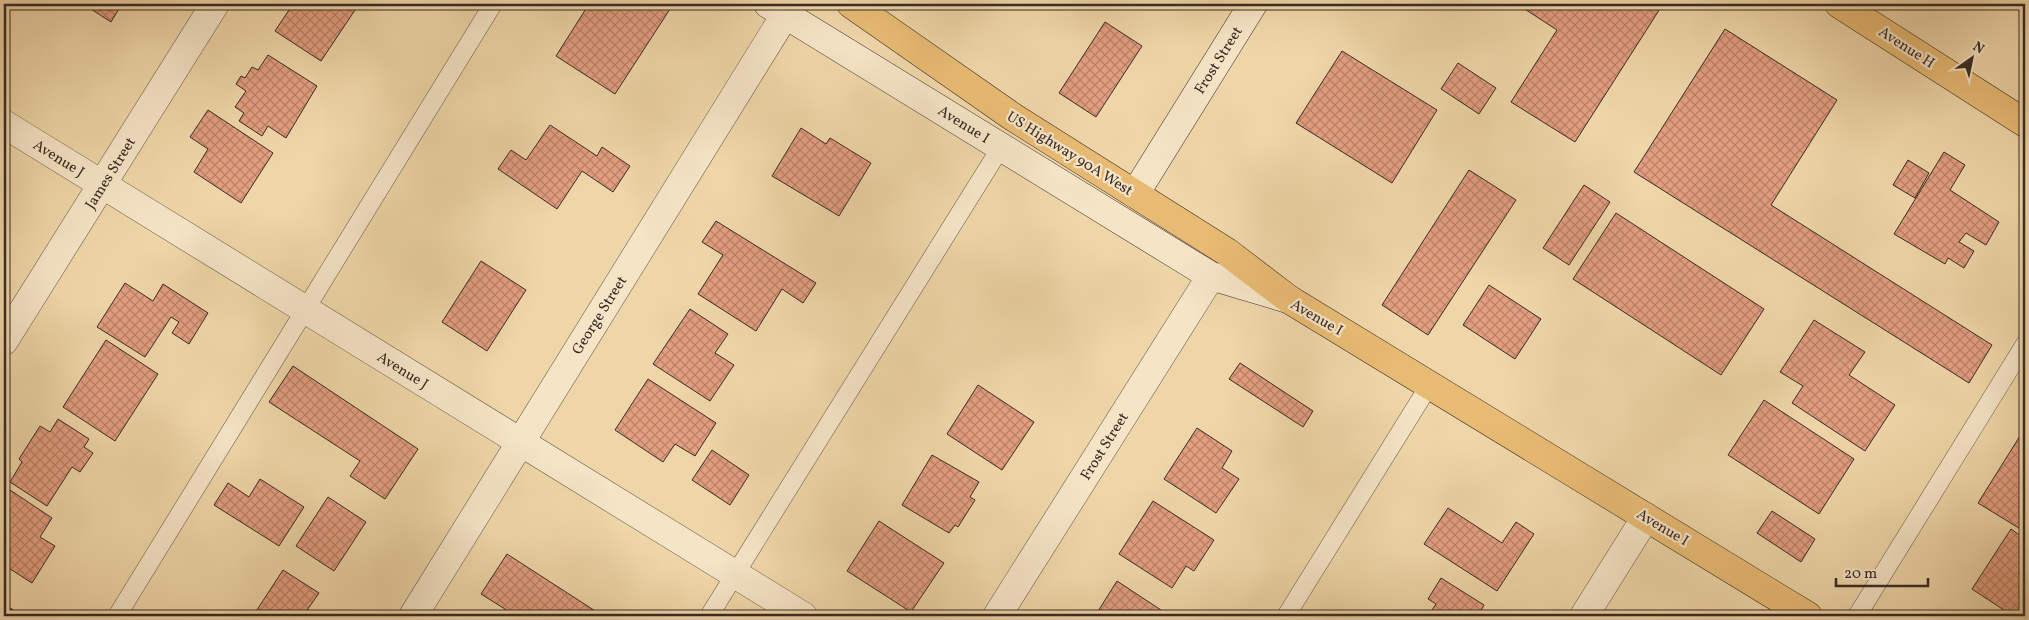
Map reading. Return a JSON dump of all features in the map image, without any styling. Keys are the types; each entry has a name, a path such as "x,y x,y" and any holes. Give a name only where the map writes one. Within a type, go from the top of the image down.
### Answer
{"main road":[{"name":"US Highway 90A West","path":"851,4 1013,117 1227,252 1290,300"},
{"name":"Avenue H","path":"1839,4 2024,120"},
{"name":"Avenue I","path":"1290,300 1808,616"}],"street":[{"name":"James Street","path":"4,342 215,4"},
{"name":"Frost Street","path":"1135,194 1253,4"},
{"name":"Avenue I","path":"776,9 1211,276 1290,300"},
{"name":"George Street","path":"413,616 520,442 776,9"},
{"name":"Avenue J","path":"4,124 803,616"},
{"name":"Frost Street","path":"997,616 1211,276"},
{"path":"1584,616 1646,517"}],"lane":[{"path":"117,616 493,4"},
{"path":"709,616 1001,148"},
{"path":"1857,616 2025,344"},
{"path":"1286,616 1430,384"}],"building":[{"path":"83,4 122,4 111,22"},
{"path":"293,4 359,4 321,61 275,31"},
{"path":"589,4 662,4 670,9 615,94 556,56"},
{"path":"1517,4 1663,4 1575,142 1511,102 1557,30"},
{"path":"1105,22 1142,46 1096,117 1059,93"},
{"path":"1725,29 1837,100 1771,205 1992,345 1969,383 1634,172"},
{"path":"1342,51 1437,110 1392,183 1296,123"},
{"path":"268,55 317,86 286,138 268,126 262,136 239,121 244,113 235,107 246,91 236,84 241,76 245,78 252,67 258,70"},
{"path":"1458,63 1496,88 1479,114 1441,89"},
{"path":"208,110 273,153 241,203 194,172 208,149 190,137"},
{"path":"550,125 597,156 602,147 630,166 613,192 582,171 557,209 498,169 511,150 526,160"},
{"path":"801,128 826,144 830,138 871,163 839,216 772,176"},
{"path":"1944,152 1965,165 1950,190 1999,222 1986,245 1966,233 1959,242 1974,251 1964,268 1948,258 1945,264 1894,234"},
{"path":"1908,160 1929,173 1915,198 1893,185"},
{"path":"1469,170 1516,200 1428,335 1382,305"},
{"path":"1584,185 1610,202 1569,265 1543,248"},
{"path":"1616,213 1764,309 1721,375 1573,279"},
{"path":"716,221 816,283 803,303 782,289 756,331 698,294 723,255 702,242"},
{"path":"481,261 526,290 487,351 442,322"},
{"path":"125,283 153,301 163,284 208,313 189,344 172,333 179,322 171,317 145,357 97,327"},
{"path":"1489,285 1541,319 1515,359 1463,325"},
{"path":"690,309 728,334 715,353 734,365 710,401 653,364"},
{"path":"1814,320 1865,352 1849,375 1895,405 1865,451 1792,403 1803,386 1780,372"},
{"path":"106,340 158,374 115,441 63,407"},
{"path":"1240,363 1313,411 1303,427 1229,379"},
{"path":"293,366 418,449 385,499 350,476 360,461 269,402"},
{"path":"648,379 716,423 695,456 675,444 663,462 615,430"},
{"path":"978,385 1034,422 1002,470 947,434"},
{"path":"1764,400 1854,459 1819,514 1728,455"},
{"path":"58,419 89,439 84,447 93,453 80,472 72,467 47,506 10,482 22,462 19,459 40,426 50,432"},
{"path":"1197,428 1232,451 1222,468 1239,479 1216,513 1164,479"},
{"path":"2025,428 2025,525 2022,530 1978,503"},
{"path":"712,450 749,475 730,505 692,480"},
{"path":"932,455 979,482 970,497 975,500 958,527 955,525 949,533 902,505"},
{"path":"260,479 304,507 279,546 214,505 228,483 249,497"},
{"path":"10,490 52,518 40,537 55,546 32,583 4,565 4,500"},
{"path":"328,497 366,522 334,571 296,546"},
{"path":"1153,501 1214,540 1194,571 1186,566 1172,588 1119,554"},
{"path":"1448,508 1502,543 1516,522 1534,534 1497,591 1424,544"},
{"path":"1772,511 1815,539 1801,562 1757,533"},
{"path":"879,521 944,563 911,612 847,571"},
{"path":"2011,529 2025,539 2025,616 2013,616 1972,589"},
{"path":"507,554 603,616 516,616 481,594"},
{"path":"283,570 319,593 303,616 253,616"},
{"path":"1441,578 1484,605 1478,616 1428,616 1436,604 1428,599"},
{"path":"1117,581 1167,614 1165,616 1095,616"},
{"path":"4,604 23,616 4,616"}]}
